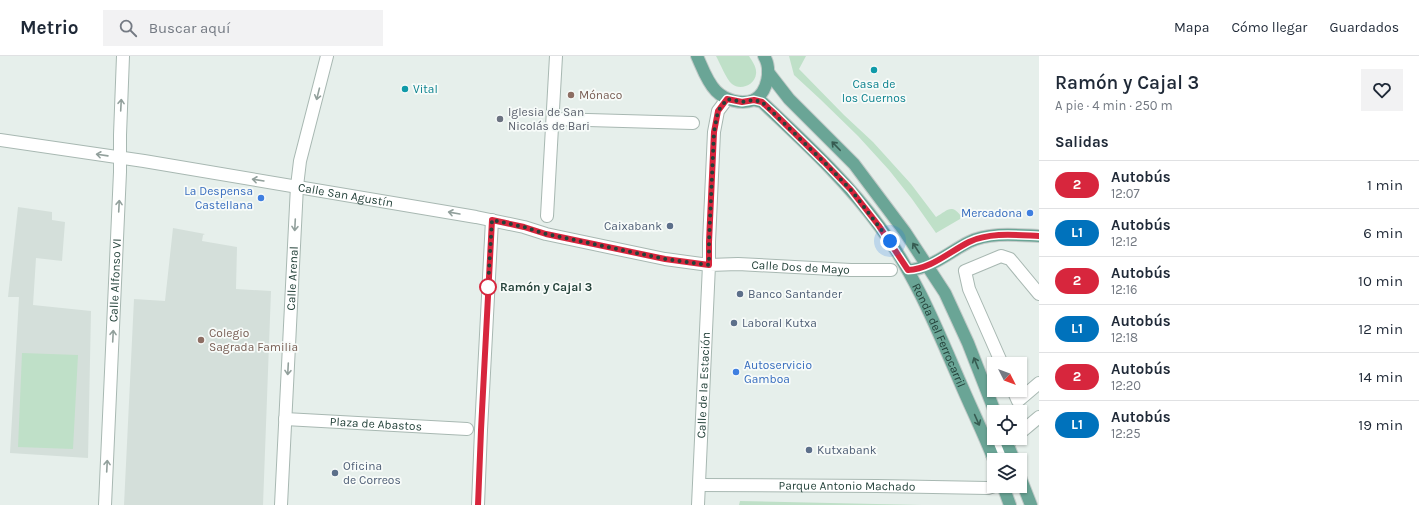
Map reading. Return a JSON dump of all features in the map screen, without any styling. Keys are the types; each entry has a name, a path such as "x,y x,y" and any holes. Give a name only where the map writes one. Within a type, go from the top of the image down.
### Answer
{"main road":[{"path":"697,56 710,82 716,90 727,99 742,102 754,100 767,82 767,61 764,56"},
{"name":"Ronda del Ferrocarril","path":"768,72 789,99 854,164 905,232 928,266 945,293 968,343 992,405"},
{"name":"Ronda del Ferrocarril","path":"754,100 762,102 824,162 851,190 879,226 908,270 937,328 991,453"},
{"path":"908,270 916,270 928,266 970,241 987,236 1039,236"},
{"path":"1006,493 1010,505"},
{"path":"1026,493 1031,505"}],"street":[{"name":"Calle Alfonso VI","path":"105,505 120,180 123,56"},
{"name":"Calle Arenal","path":"281,505 297,186 300,161 327,56"},
{"path":"547,216 556,56"},
{"name":"Calle de la Estación","path":"698,505 714,132 718,111 727,99"},
{"path":"553,120 693,122"},
{"name":"Calle San Agustín","path":"0,140 297,186 492,220 524,227 558,237 689,263"},
{"path":"478,505 492,220"},
{"path":"999,357 969,290 965,271 1001,256 1010,259 1039,294"},
{"name":"Calle Dos de Mayo","path":"689,263 851,270 891,270"},
{"path":"1027,393 1039,383"},
{"path":"1016,397 1018,401 1023,397"},
{"path":"1027,427 1039,417"},
{"name":"Plaza de Abastos","path":"285,419 466,429"},
{"path":"997,453 1005,445"},
{"name":"Parque Antonio Machado","path":"699,485 987,488"}],"shaded area":[{"path":"18,207 52,212 52,220 65,222 62,261 36,258 33,305 91,311 88,458 10,453 19,297 8,297"},
{"name":"Colegio Sagrada Familia","path":"173,228 205,234 203,235 202,241 237,247 236,289 271,291 263,505 124,505 134,299 165,301"}],"green space":[{"path":"716,56 749,56 756,69 755,78 747,86 735,86 728,78"},
{"path":"789,56 806,56 799,69 873,142 911,184 936,217 949,209 952,209 958,212 961,216 960,219 936,233 889,170 858,136 794,75"},
{"path":"22,353 78,355 73,449 18,447"},
{"path":"740,501 922,505 739,505"}],"bus line":[{"name":"2","path":"478,505 492,220 524,227 546,234 665,259 709,265 715,122 718,111 727,99 742,102 754,100 762,102 774,113 851,190 890,241 908,270 916,270 928,266 970,241 987,236 1039,236"}],"place":[{"name":"Casa de los Cuernos","path":"874,70"},
{"name":"Vital","path":"405,89"},
{"name":"Mónaco","path":"571,95"},
{"name":"Iglesia de San Nicolás de Bari","path":"500,119"},
{"name":"La Despensa Castellana","path":"261,198"},
{"name":"Mercadona","path":"1030,213"},
{"name":"Caixabank","path":"670,226"},
{"name":"Ramón y Cajal 3","path":"488,287"},
{"name":"Banco Santander","path":"740,294"},
{"name":"Laboral Kutxa","path":"734,323"},
{"name":"Colegio Sagrada Familia","path":"201,340"},
{"name":"Autoservicio Gamboa","path":"736,372"},
{"name":"Kutxabank","path":"809,450"},
{"name":"Oficina de Correos","path":"335,473"}],"route":[{"path":"488,287 492,220 524,227 546,234 665,259 709,265 715,122 718,111 727,99 742,102 754,100 762,102 851,190 890,241"}]}
